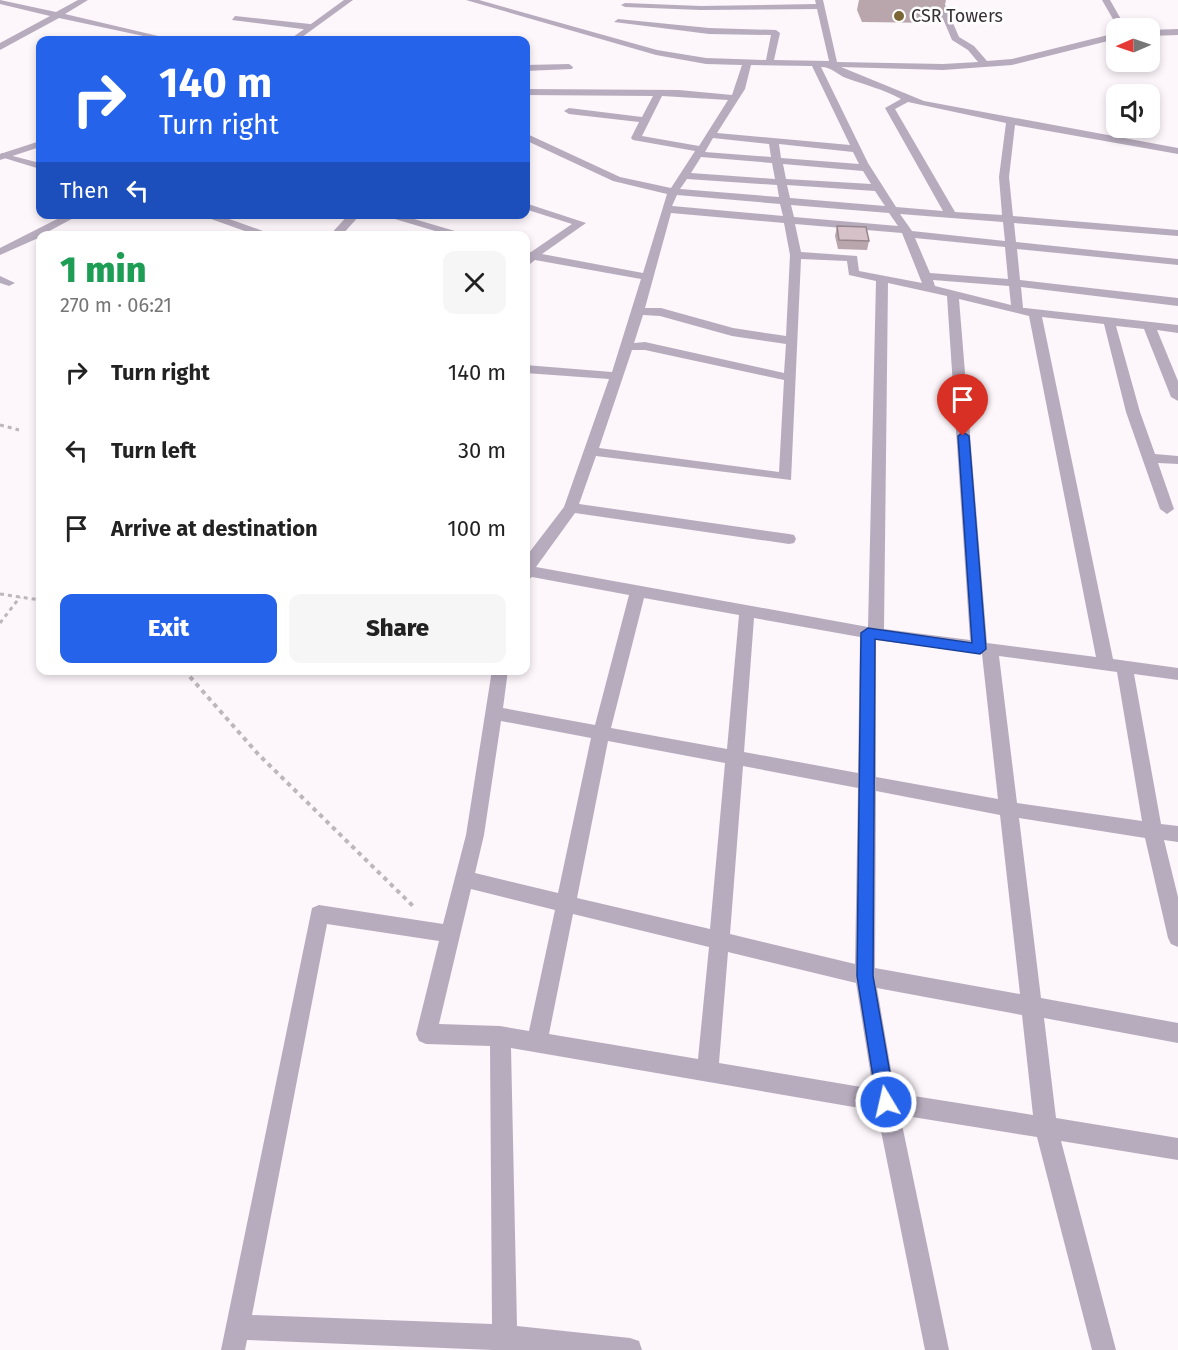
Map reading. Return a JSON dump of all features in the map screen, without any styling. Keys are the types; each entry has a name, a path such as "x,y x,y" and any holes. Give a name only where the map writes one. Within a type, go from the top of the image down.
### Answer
{"street":[{"path":"0,47 84,0"},
{"path":"298,36 349,0"},
{"path":"470,0 656,52 706,61 816,66 944,67 1012,62 1106,38"},
{"path":"939,0 955,38 971,48 985,64"},
{"path":"1106,0 1116,18"},
{"path":"0,2 153,36"},
{"path":"610,38 626,3 776,33 769,64"},
{"path":"618,22 705,19 819,3 834,66 842,74 883,86 905,100 1178,151"},
{"path":"236,18 310,27"},
{"path":"704,43 705,19"},
{"path":"1160,33 1178,32"},
{"path":"530,564 571,508 627,347 666,209 674,192 740,89 747,63"},
{"path":"816,66 866,168 906,232 930,288"},
{"path":"530,68 569,67"},
{"path":"530,92 658,93 734,98"},
{"path":"658,93 636,138 700,152 866,168"},
{"path":"905,100 890,108 950,213"},
{"path":"569,111 646,120"},
{"path":"1011,121 1004,177 1017,310"},
{"path":"711,135 856,149"},
{"path":"530,138 617,179 674,192 1178,233"},
{"path":"591,451 786,477 796,255 773,141"},
{"path":"3,156 36,145"},
{"path":"3,156 36,165"},
{"path":"684,176 879,188"},
{"path":"530,208 581,223 530,256"},
{"path":"666,209 906,232 1178,262"},
{"path":"47,231 67,219"},
{"path":"218,219 256,231"},
{"path":"339,231 351,219"},
{"path":"404,219 450,231"},
{"path":"434,226 440,219"},
{"path":"0,252 36,237"},
{"path":"796,255 853,258 853,273 930,288 1035,314 1178,329"},
{"path":"530,258 647,277"},
{"path":"925,276 1016,283 1178,302"},
{"path":"882,278 867,783 865,976 886,1102 937,1350"},
{"path":"953,294 985,649 1008,809 1046,1128 1104,1350"},
{"path":"638,311 661,312 732,332 792,341"},
{"path":"1035,314 1106,666"},
{"path":"1109,321 1133,412 1167,509"},
{"path":"1149,326 1178,398"},
{"path":"627,347 645,346 790,378"},
{"path":"530,369 617,376"},
{"path":"1149,458 1178,460"},
{"path":"571,508 789,539"},
{"path":"530,575 638,591 872,634 1125,669 1178,674"},
{"path":"537,1042 601,733 638,591"},
{"path":"708,1072 747,610"},
{"path":"1125,669 1153,831 1178,938"},
{"path":"499,675 475,835 426,1034 500,1036 1178,1149"},
{"path":"494,713 1008,809 1178,834"},
{"path":"464,879 865,976 1178,1033"},
{"path":"452,931 319,914 235,1338 505,1344 630,1350"},
{"path":"500,1036 505,1344"}],"path":[{"path":"0,425 20,430"},
{"path":"0,594 36,599"},
{"path":"0,623 20,597"},
{"path":"188,675 258,754 421,914 452,931"}],"building":[{"path":"837,226 866,227 869,241 839,240"}],"place":[{"name":"CSR Towers","path":"899,16"}],"route":[{"path":"886,1102 865,976 868,633 980,649 963,436"}]}
